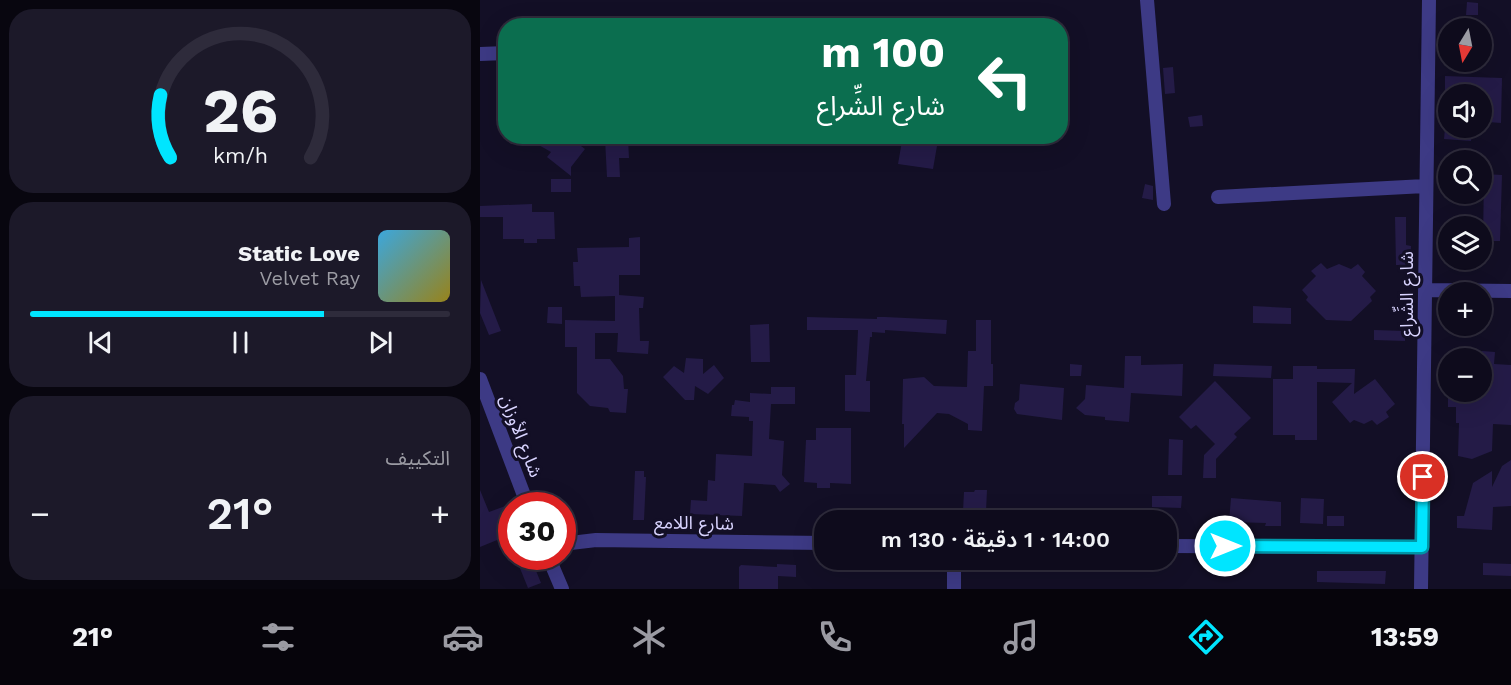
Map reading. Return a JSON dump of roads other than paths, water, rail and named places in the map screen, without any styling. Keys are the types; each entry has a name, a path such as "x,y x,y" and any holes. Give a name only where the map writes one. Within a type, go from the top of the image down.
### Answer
{"street":[{"path":"1147,0 1164,204"},
{"name":"شارع الشِّراع","path":"1421,589 1429,0"},
{"path":"480,54 498,53"},
{"path":"1218,197 1425,186"},
{"path":"1425,290 1511,291"},
{"name":"شارع الأوزان","path":"480,379 523,492"},
{"name":"شارع اللامع","path":"576,542 596,540 814,543"},
{"path":"1177,546 1422,547"},
{"path":"554,570 562,589"},
{"path":"954,570 954,589"}]}
